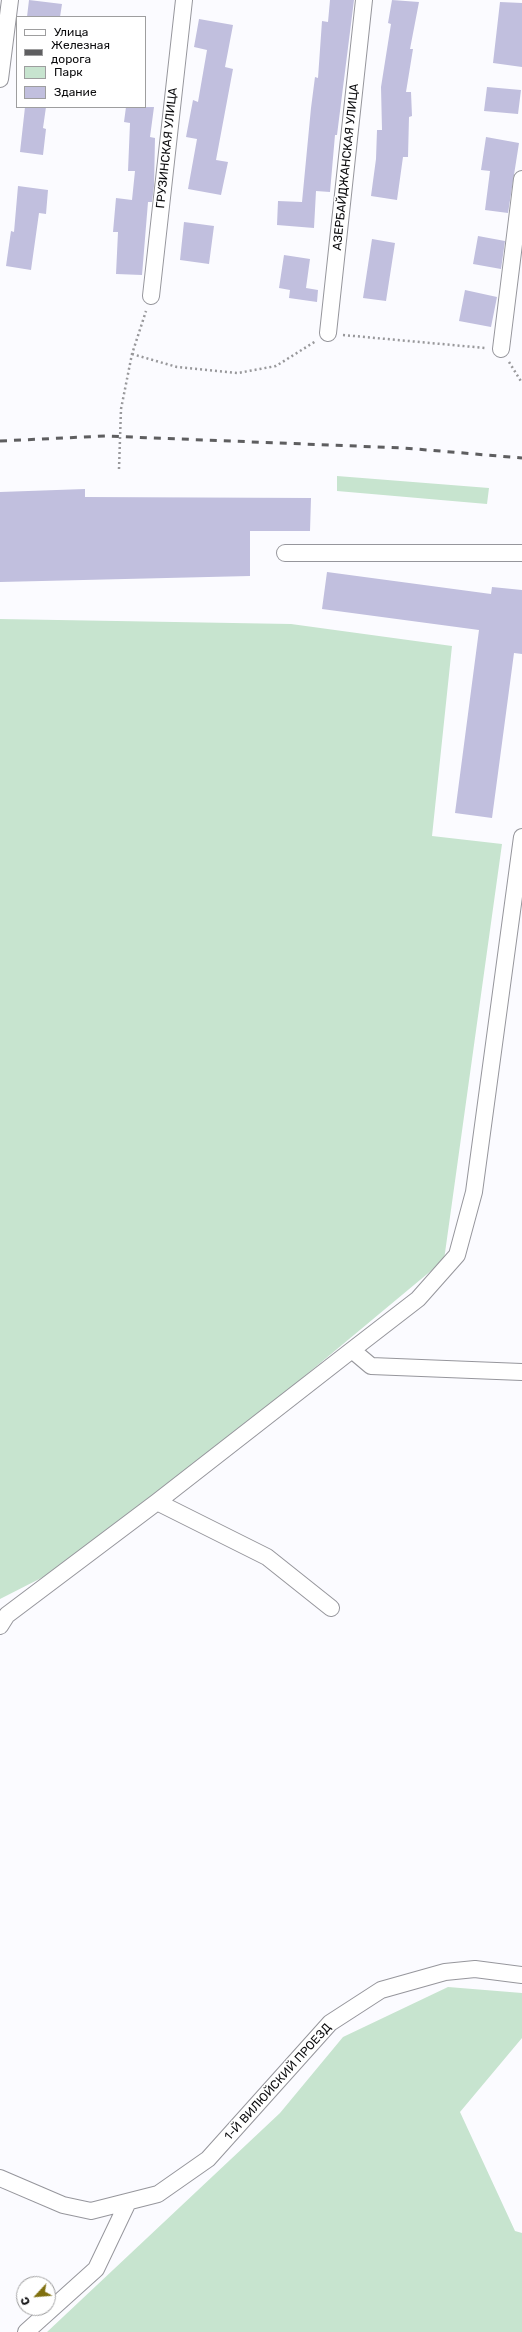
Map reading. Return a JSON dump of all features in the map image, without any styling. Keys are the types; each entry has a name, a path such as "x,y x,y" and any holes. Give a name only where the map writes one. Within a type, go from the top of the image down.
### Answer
{"street":[{"path":"0,79 10,0"},
{"name":"ГРУЗИНСКАЯ УЛИЦА","path":"151,296 184,0"},
{"name":"АЗЕРБАЙДЖАНСКАЯ УЛИЦА","path":"328,333 364,0"},
{"path":"501,349 522,179"},
{"path":"286,553 522,553"},
{"path":"0,1626 7,1615 157,1502 418,1299 457,1255 474,1192 522,837"},
{"path":"352,1350 371,1366 522,1372"},
{"path":"157,1502 267,1557 331,1608"},
{"name":"1-Й ВИЛЮЙСКИЙ ПРОЕЗД","path":"0,2178 63,2204 91,2211 158,2194 208,2159 330,2023 381,1990 445,1972 475,1969 522,1975"},
{"path":"26,2332 96,2269 128,2202"}],"path":[{"path":"119,469 121,409 132,354 151,296"},
{"path":"132,354 177,367 238,373 276,366 328,333 501,349 522,384"}],"green space":[{"path":"337,476 489,488 487,504 337,491"},
{"path":"0,619 291,624 452,646 432,836 502,844 444,1260 253,1419 53,1572 0,1599"},
{"path":"448,1987 522,1993 522,2038 460,2112 515,2231 522,2233 522,2332 47,2332 280,2113 343,2037"}],"building":[{"path":"29,0 62,4 60,16 27,16"},
{"path":"330,0 354,0 337,135 335,135 330,192 316,191 314,228 277,225 278,201 302,202 315,77 318,78 322,21 328,22"},
{"path":"392,0 419,2 410,49 413,49 406,92 411,92 412,116 409,117 408,157 403,157 397,200 371,196 376,159 377,130 382,130 381,87 391,24 388,23"},
{"path":"500,2 522,3 522,67 493,63"},
{"path":"199,19 233,25 225,67 233,69 216,160 228,162 221,195 188,189 197,139 186,137 193,100 198,102 207,50 194,47"},
{"path":"487,87 521,90 518,114 484,111"},
{"path":"154,107 150,137 155,138 154,186 152,202 148,202 142,275 116,274 118,232 113,232 116,198 132,200 135,171 128,171 130,123 124,122 126,108"},
{"path":"25,108 46,108 43,128 46,129 43,155 20,152"},
{"path":"486,137 519,143 508,213 485,210 490,171 481,170"},
{"path":"18,186 48,190 46,214 39,213 31,270 6,266 11,231 14,232"},
{"path":"184,222 214,226 209,264 180,260"},
{"path":"478,236 505,241 501,269 473,264"},
{"path":"372,239 395,243 386,301 363,298"},
{"path":"284,255 310,259 306,288 318,290 317,302 289,298 290,290 279,288"},
{"path":"465,290 497,297 491,327 459,321"},
{"path":"85,489 85,497 311,498 310,531 250,531 250,576 0,582 0,492"},
{"path":"327,572 491,594 492,587 522,590 522,654 514,653 492,818 455,813 479,630 322,609"}],"railway":[{"path":"0,441 105,436 404,448 522,458"}]}
